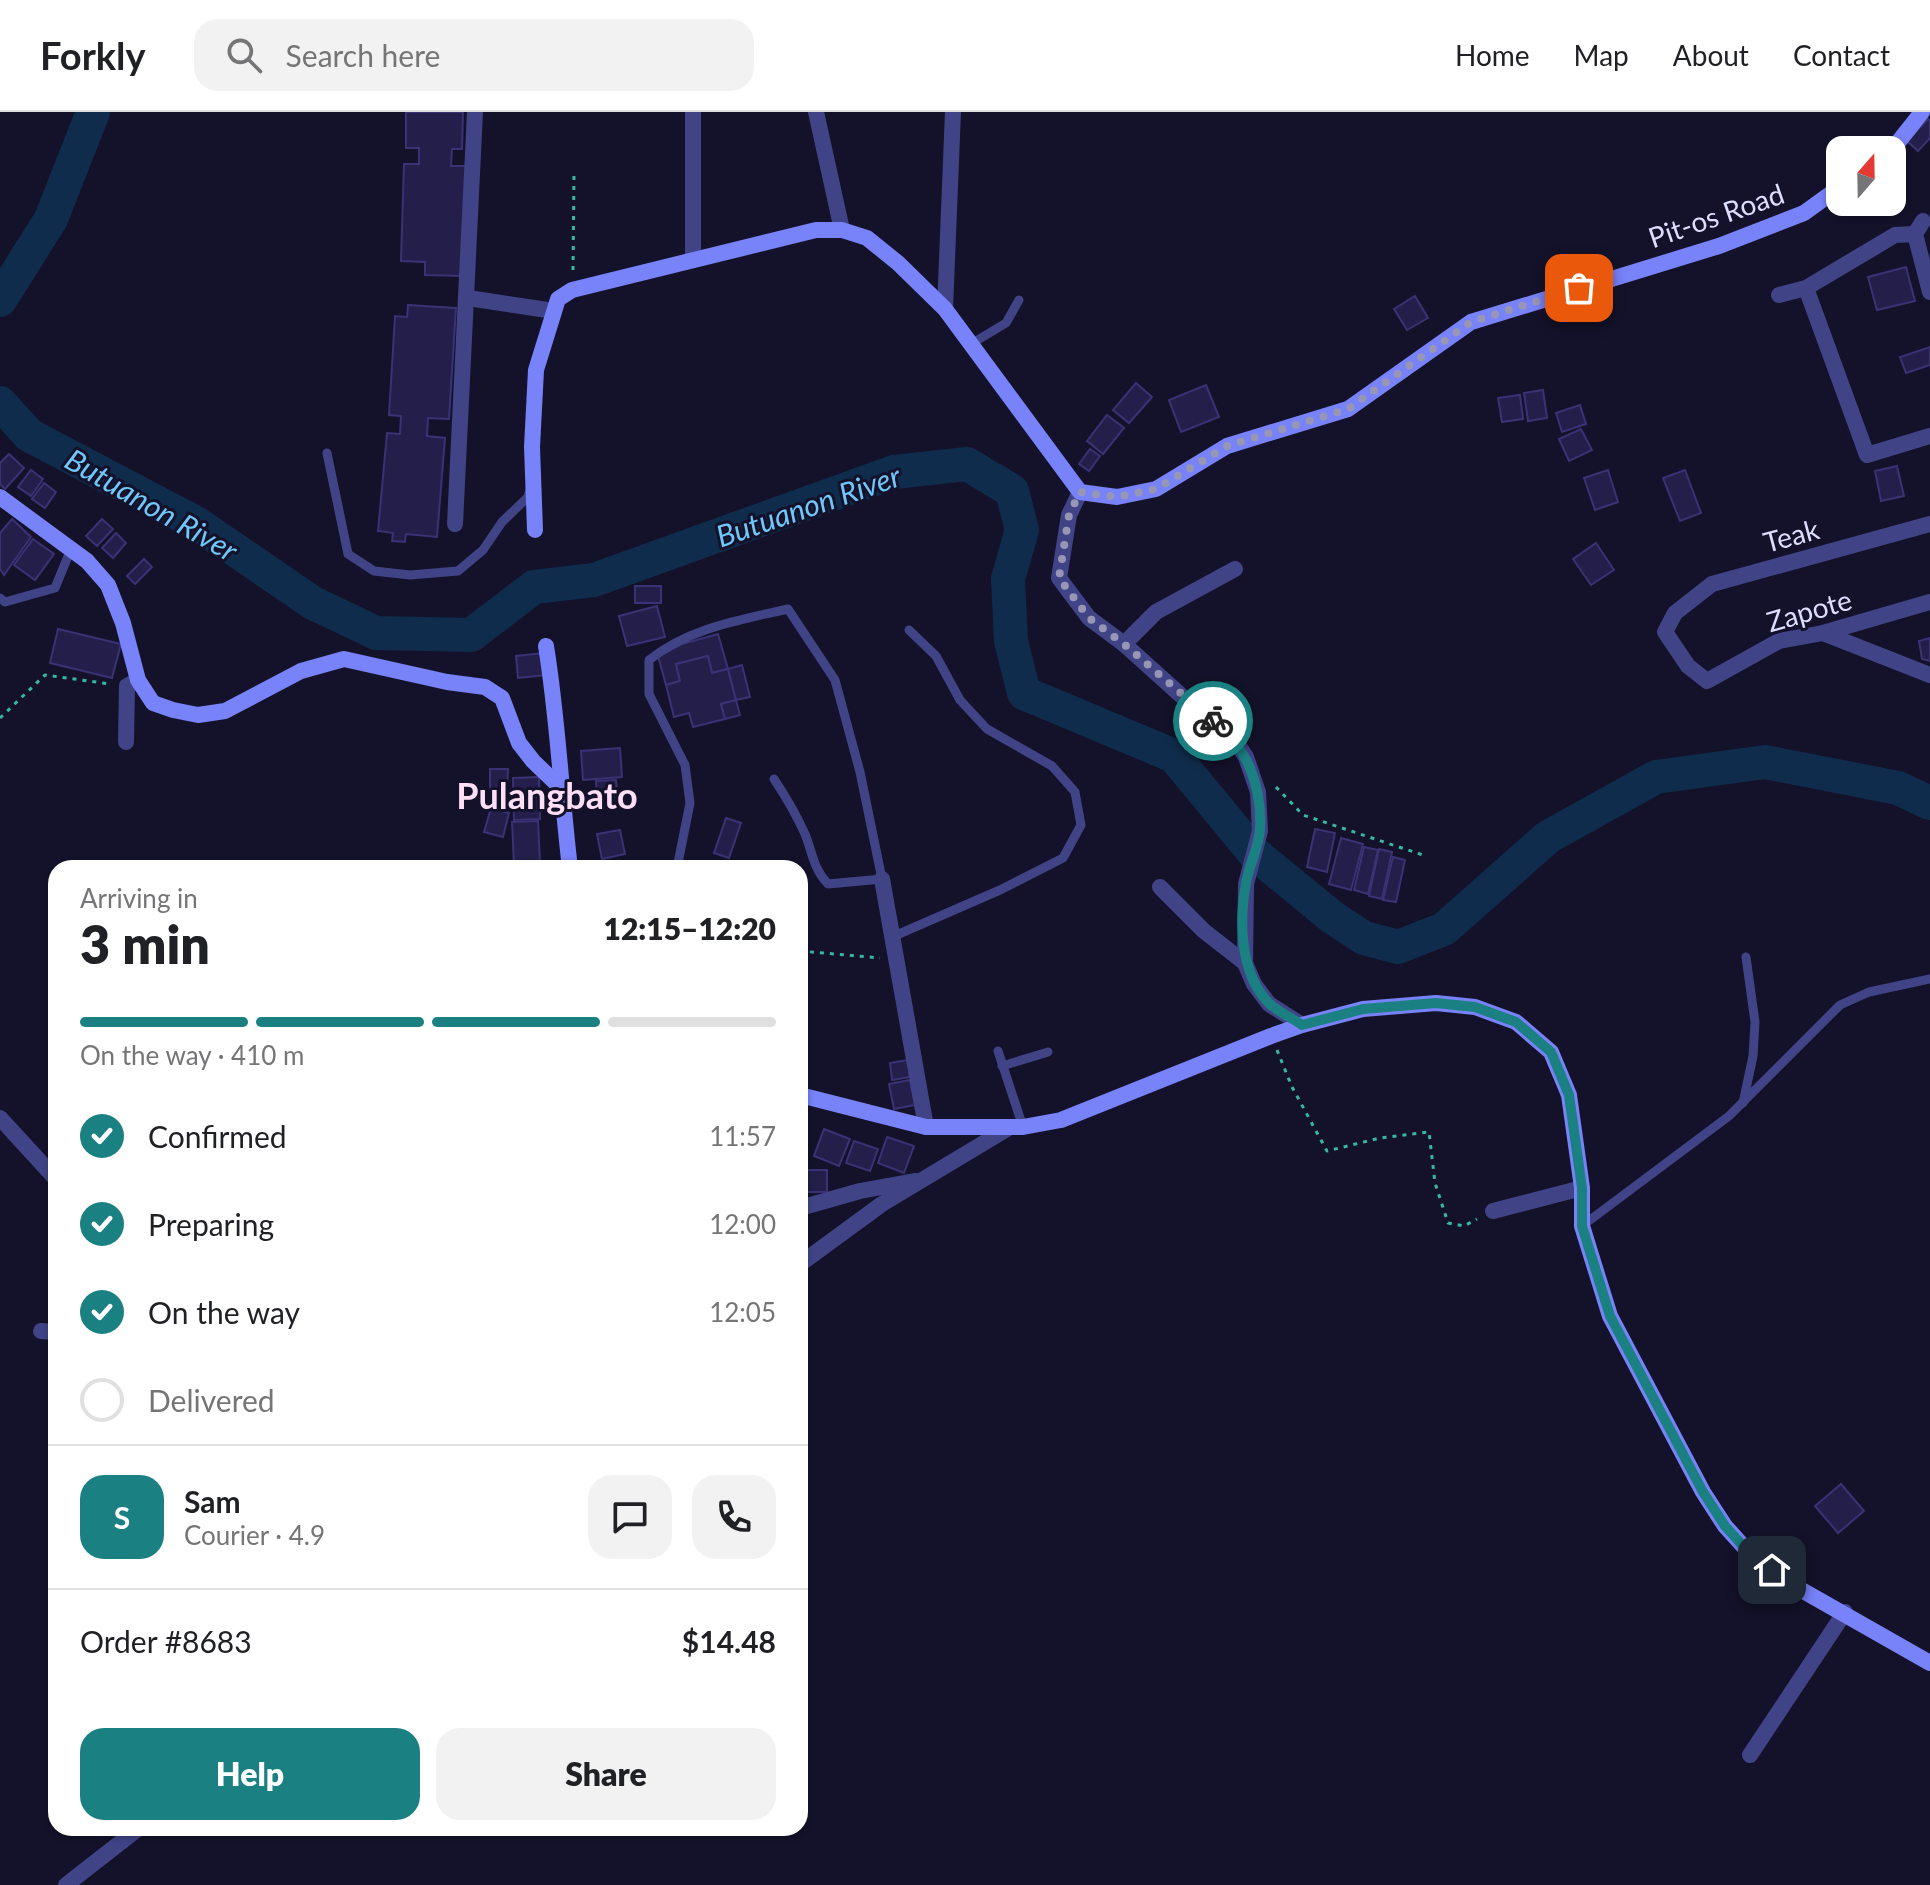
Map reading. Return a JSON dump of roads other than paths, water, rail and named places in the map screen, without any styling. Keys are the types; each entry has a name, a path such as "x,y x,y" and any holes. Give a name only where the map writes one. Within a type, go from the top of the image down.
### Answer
{"street":[{"path":"455,524 475,112"},
{"path":"693,112 693,259"},
{"path":"816,112 842,230"},
{"path":"945,309 953,112"},
{"path":"1903,136 1922,112"},
{"name":"Pit-os Road","path":"1080,492 1117,497 1156,489 1227,446 1348,409 1471,322 1719,246 1804,213 1826,197"},
{"path":"1779,295 1806,288 1895,235 1919,228 1930,292"},
{"path":"535,530 536,370 558,299 572,290 816,230 842,230 867,238 945,309 1080,492 1069,515 1059,578 1089,618 1124,644 1195,708 1230,733 1246,757 1258,792 1260,831 1246,884 1245,963 1254,984 1269,1004 1302,1025"},
{"path":"1806,288 1867,455 1930,436"},
{"path":"468,298 554,311"},
{"path":"0,497 87,561 108,585 123,623 133,683 126,742"},
{"name":"Teak","path":"1707,681 1688,666 1665,632 1675,613 1712,584 1930,524"},
{"path":"1124,644 1156,612 1235,569"},
{"name":"Zapote","path":"1707,681 1779,641 1823,633 1930,602"},
{"path":"1823,633 1930,675"},
{"path":"546,646 561,753 560,787 569,860"},
{"path":"133,683 153,703 198,715 225,711 301,671 344,659 447,682 485,687 502,698 519,743 560,787"},
{"path":"882,879 926,1127"},
{"path":"1160,887 1204,931 1245,963"},
{"path":"808,1097 926,1127 1015,1128 1061,1120 1271,1036 1363,1009 1436,1003 1475,1007 1516,1022 1551,1052 1569,1095 1582,1188 1582,1226 1610,1316 1703,1492 1725,1526 1753,1557 1791,1584 1930,1663"},
{"path":"0,1118 48,1170"},
{"path":"808,1258 882,1204 1015,1128"},
{"path":"808,1206 860,1191 922,1180"},
{"path":"1493,1211 1582,1188"},
{"path":"1750,1755 1845,1612"},
{"path":"66,1885 129,1836"}],"lane":[{"path":"971,344 1006,323 1019,300"},
{"path":"327,453 348,554 374,571 410,575 458,571 483,550 502,522 528,497 533,483"},
{"path":"0,598 5,602 55,588 71,549"},
{"path":"679,860 690,803 685,765 649,694 649,660 666,646 706,628 788,609 835,680 860,772 882,879 828,884 816,872 806,836 791,803 774,779"},
{"path":"892,937 1000,890 1063,858 1081,825 1075,792 1052,766 987,729 960,700 936,656 909,630"},
{"path":"1743,1103 1753,1056 1755,1022 1746,957"},
{"path":"1582,1226 1697,1143 1743,1103 1840,1005 1869,992 1930,979"},
{"path":"998,1051 1015,1128"},
{"path":"1002,1066 1048,1052"}],"waterway":[{"name":"Butuanon River","path":"0,300 51,219 93,112"},
{"name":"Butuanon River","path":"0,403 29,435 196,523 313,603 376,633 471,635 534,587 594,580 894,472 967,464 1012,491 1022,530 1008,579 1011,641 1024,693 1174,756 1254,853 1332,917 1364,938 1398,947 1444,929 1548,837 1656,777 1765,762 1898,788 1930,803"}],"district":[{"name":"Pulangbato","path":"547,795"}]}
